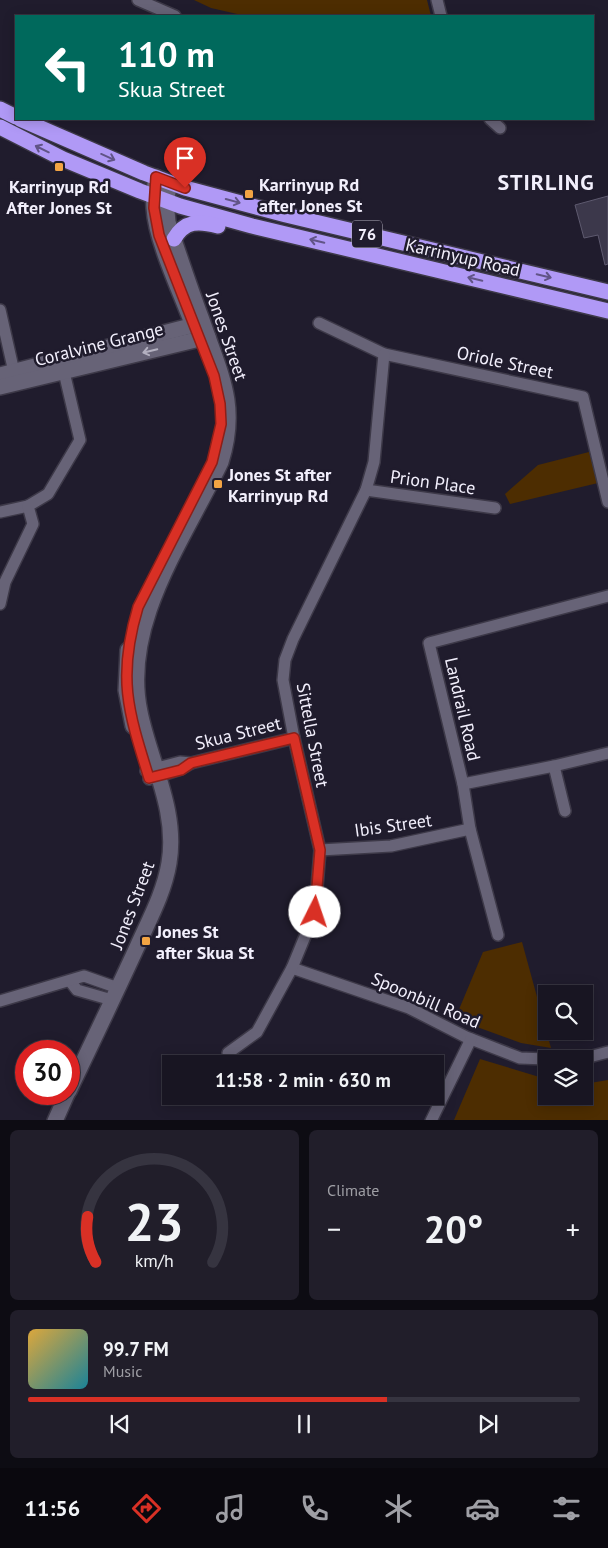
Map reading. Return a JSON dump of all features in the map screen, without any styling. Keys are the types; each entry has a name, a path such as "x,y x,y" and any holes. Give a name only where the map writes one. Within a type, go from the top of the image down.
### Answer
{"highway":[{"path":"0,109 15,116"},
{"name":"Karrinyup Road","path":"22,120 163,180 286,214 604,290"},
{"name":"Karrinyup Road","path":"0,128 63,159 160,199 252,226 608,311"},
{"path":"174,239 184,226 193,222 224,227 252,226"}],"street":[{"path":"138,0 173,15"},
{"path":"437,0 441,15"},
{"path":"491,120 500,128"},
{"name":"Jones Street","path":"80,1050 159,898 169,863 171,834 169,818 153,773 138,705 138,649 151,603 214,476 226,447 229,422 226,389 159,235 155,218 163,180"},
{"name":"Jones Street","path":"160,199 174,239 200,331"},
{"path":"0,310 7,373"},
{"name":"Oriole Street","path":"319,323 384,354 583,397 603,459 608,502"},
{"name":"Coralvine Grange","path":"0,387 64,372 200,331"},
{"name":"Coralvine Grange","path":"7,373 200,331"},
{"name":"Sittella Street","path":"228,1053 257,1032 292,968 315,912 320,850 294,738 283,680 285,660 296,631 366,490 374,462 384,354"},
{"path":"0,512 28,506 48,494 80,440 64,372"},
{"name":"Prion Place","path":"366,490 495,508"},
{"path":"0,604 5,582 33,524 28,506"},
{"name":"Landrail Road","path":"498,935 470,829 462,784 429,643 608,596"},
{"name":"Skua Street","path":"153,773 180,762 191,763 294,738"},
{"path":"462,784 554,766 608,753"},
{"path":"554,766 565,811"},
{"name":"Ibis Street","path":"320,850 391,846 470,829"},
{"name":"Spoonbill Road","path":"292,968 409,1008 471,1039 520,1058 538,1059"},
{"path":"0,1001 53,984 70,982 77,990 111,992"},
{"name":"Jones Street","path":"80,1064 111,992"},
{"path":"431,1120 471,1039"},
{"path":"593,1056 608,1052"},
{"path":"45,1120 52,1105"},
{"name":"Jones Street","path":"55,1120 62,1105"}],"shaded area":[{"path":"194,0 427,0 431,15 242,15 211,8"},
{"path":"589,452 598,483 510,504 505,494 538,465"},
{"path":"522,942 538,1000 538,1040 549,1040 551,1048 521,1043 455,1019 483,952"},
{"path":"480,1059 538,1077 538,1105 593,1105 593,1082 608,1080 608,1120 454,1120"}],"building":[{"path":"608,196 608,264 605,265 598,235 584,238 575,205"}],"place":[{"name":"Karrinyup Rd After Jones St","path":"59,167"},
{"name":"Karrinyup Rd after Jones St","path":"249,194"},
{"name":"Jones St after Karrinyup Rd","path":"218,484"},
{"name":"Jones St after Skua St","path":"146,941"}],"district":[{"name":"STIRLING","path":"546,182"}],"route":[{"path":"185,188 156,177 153,196 155,218 159,235 214,376 220,404 221,424 212,462 138,607 132,626 127,660 126,690 128,704 149,778 181,770 191,763 294,738 320,850 315,912"}]}
